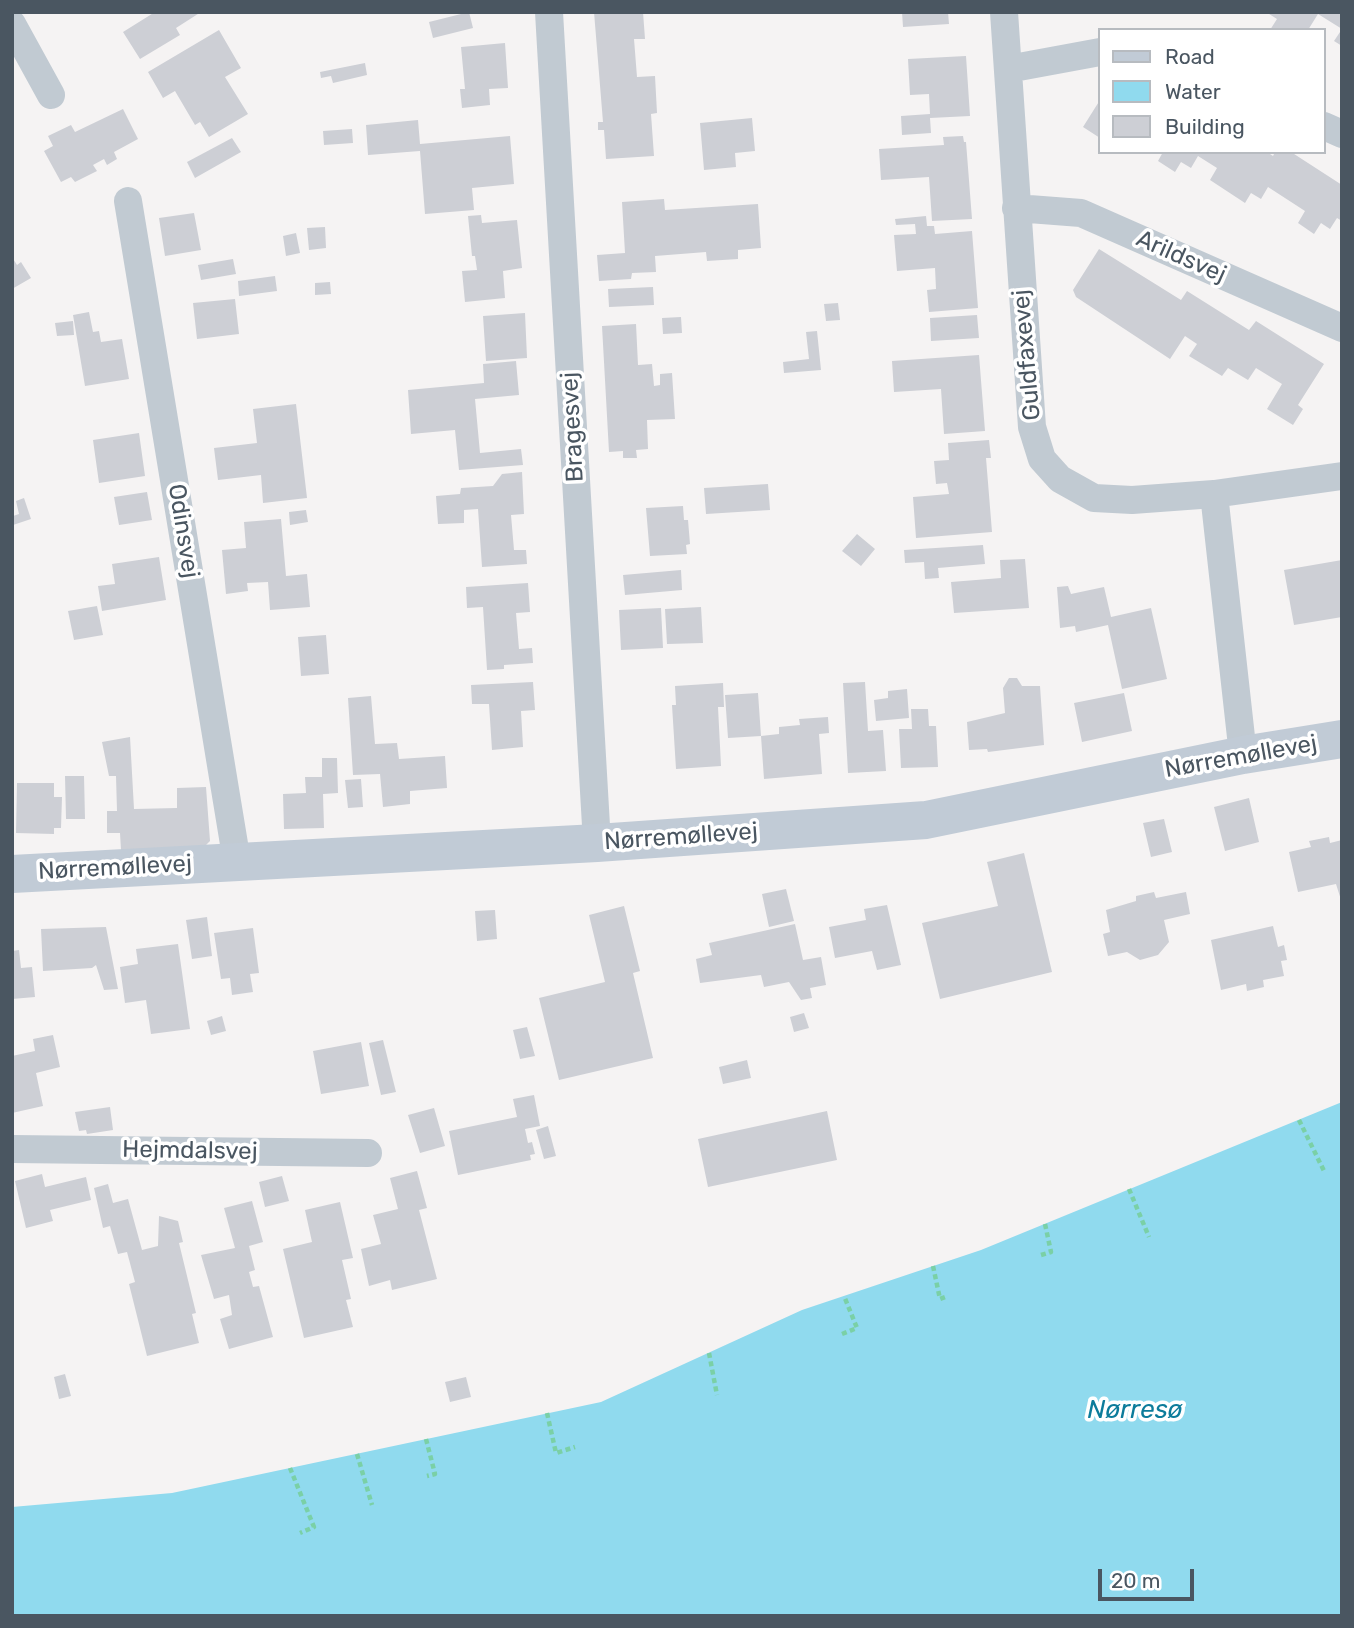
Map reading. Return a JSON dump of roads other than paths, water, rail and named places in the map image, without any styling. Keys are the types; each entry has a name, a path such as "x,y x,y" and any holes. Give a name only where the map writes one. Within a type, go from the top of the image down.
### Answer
{"street":[{"name":"Bragesvej","path":"549,12 597,843"},
{"name":"Guldfaxevej","path":"1004,12 1032,427 1042,459 1060,479 1094,498 1132,500 1214,494"},
{"path":"12,24 51,95"},
{"path":"1008,69 1098,52"},
{"path":"1326,127 1342,134"},
{"name":"Odinsvej","path":"128,201 237,862"},
{"name":"Arildsvej","path":"1016,208 1081,213 1342,328"},
{"path":"1243,755 1214,494 1342,476"},
{"name":"Nørremøllevej","path":"12,873 597,843 926,820 1243,755 1342,739"},
{"name":"Hejmdalsvej","path":"12,1149 368,1153"}],"water":[{"name":"Nørresø","path":"1342,1102 1342,1616 12,1616 12,1507 172,1493 601,1402 802,1310 981,1250"}]}
